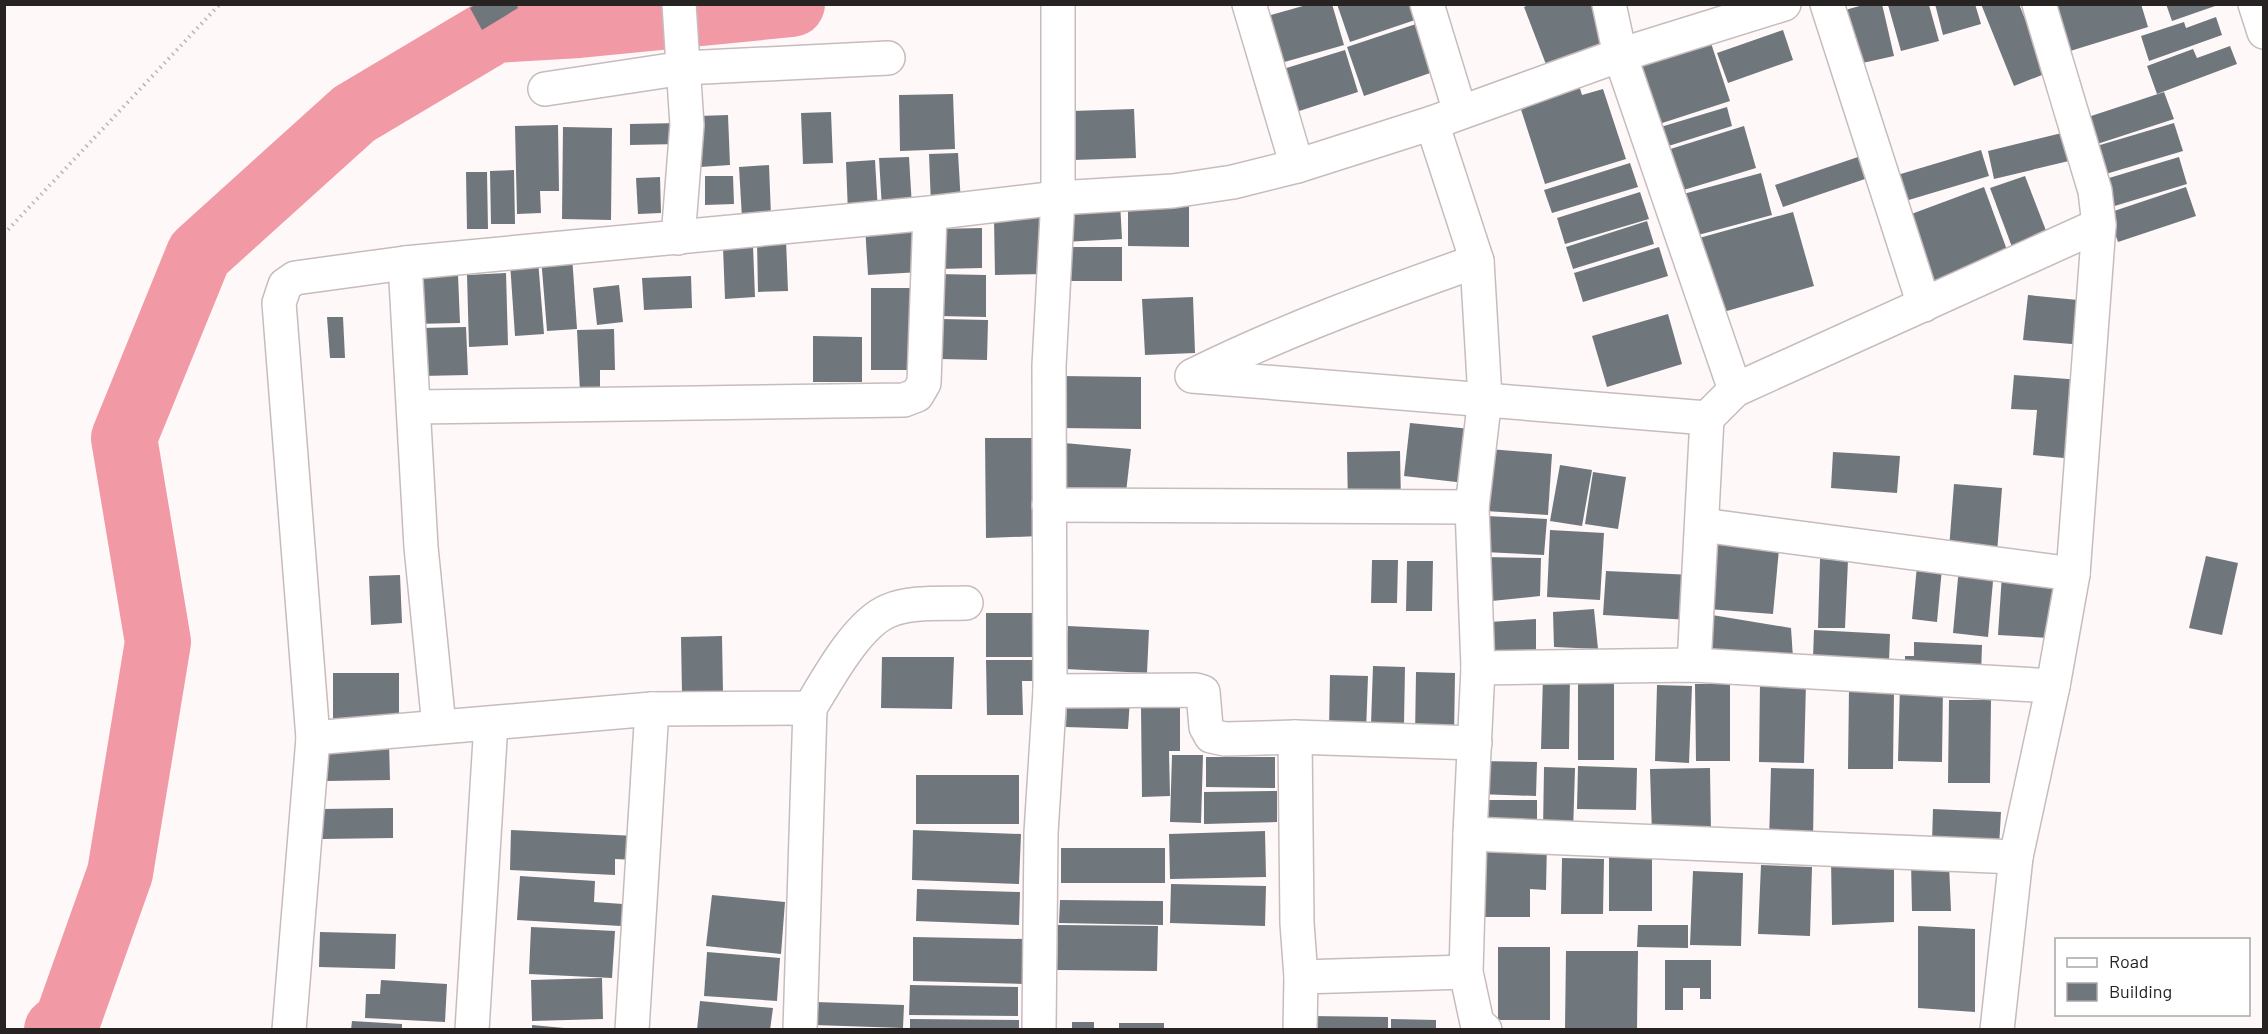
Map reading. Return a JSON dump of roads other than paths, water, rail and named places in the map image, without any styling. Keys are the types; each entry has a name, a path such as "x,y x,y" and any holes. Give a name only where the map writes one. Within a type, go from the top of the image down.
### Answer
{"street":[{"path":"1039,1029 1041,833 1050,691 1049,366 1058,198 1058,4"},
{"path":"1249,4 1297,166"},
{"path":"1427,4 1446,117 1477,261 1485,398 1472,507 1478,668 1466,972 1477,1023 1485,1029"},
{"path":"1609,4 1620,55 1735,390"},
{"path":"289,1029 313,738 279,303 285,285 295,278 405,263 930,213 1058,198 1173,191 1233,182 1297,166 1446,117 1620,55 1784,4"},
{"path":"1827,4 1924,305"},
{"path":"1997,1029 2016,857 2053,686 2073,573 2099,225 2095,191 2039,4"},
{"path":"2255,4 2264,33"},
{"path":"678,238 687,125 680,13"},
{"path":"545,89 684,68 888,58"},
{"path":"414,407 779,402 904,399 917,395 924,383 930,213"},
{"path":"1694,665 1707,418 1735,390 2099,225"},
{"path":"1477,261 1404,287 1242,351 1192,376 1485,398 1707,418"},
{"path":"405,263 421,547 440,726"},
{"path":"1049,505 1472,507"},
{"path":"1701,525 2073,573"},
{"path":"800,1029 810,708 845,652 875,618 888,611 906,606 966,603"},
{"path":"1478,668 1694,665 2053,686"},
{"path":"1050,691 1196,690 1203,692 1206,727 1211,736 1225,739 1295,737 1475,743"},
{"path":"313,738 652,709 810,708"},
{"path":"632,1029 652,709"},
{"path":"472,1029 491,723"},
{"path":"1295,737 1297,923 1301,977 1300,1029"},
{"path":"1470,834 2016,857"},
{"path":"1301,977 1466,972"}],"waterway":[{"path":"57,1030 67,1022 120,873 158,642 124,438 199,254 354,114 495,30 579,25 792,4"}]}
